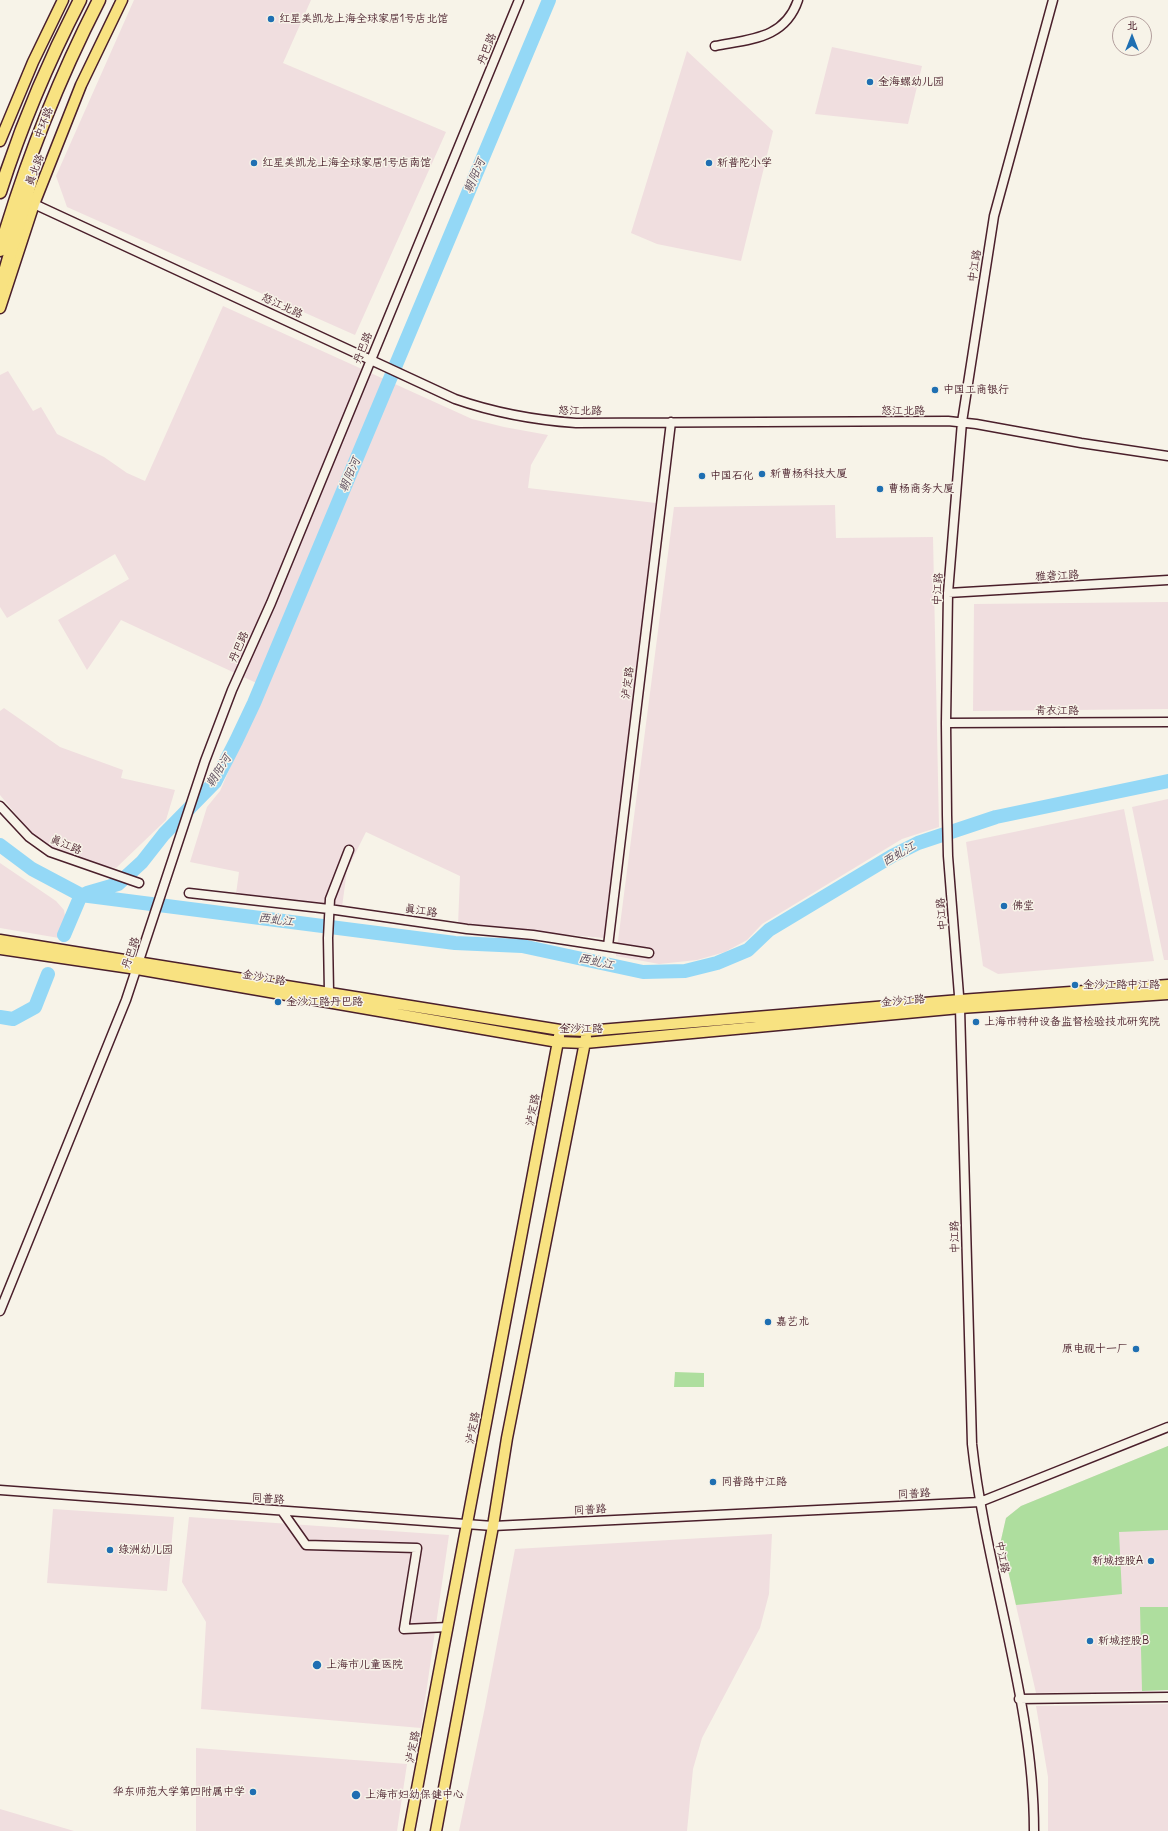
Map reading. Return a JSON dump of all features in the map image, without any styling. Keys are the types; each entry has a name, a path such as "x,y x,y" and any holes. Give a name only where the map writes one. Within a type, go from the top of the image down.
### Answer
{"highway":[{"name":"中环路","path":"0,192 47,69 80,0"},
{"name":"中环路","path":"0,250 18,192 62,76 99,0"},
{"path":"0,289 17,224 50,124 62,76"},
{"path":"0,182 12,158"}],"main road":[{"path":"0,141 33,62 63,0"},
{"name":"真北路","path":"0,308 34,204 81,85 122,0"},
{"name":"金沙江路","path":"0,940 558,1042 585,1043 960,1004 1168,985"},
{"name":"金沙江路","path":"0,949 138,965 329,992 560,1030 587,1031 960,1004 1168,994"},
{"name":"泸定路","path":"409,1831 560,1030"},
{"path":"436,1831 493,1526 507,1438 587,1031"}],"street":[{"name":"丹巴路","path":"0,1312 126,1000 206,761 232,690 271,603 370,359 519,0"},
{"path":"715,46 760,37 776,31 788,20 798,0"},
{"name":"中江路","path":"1034,1831 1031,1763 980,1502 972,1444 960,1004 948,856 946,723 948,593 962,422 994,216 1053,0"},
{"name":"怒江北路","path":"34,204 455,399 483,409 513,416 544,421 576,423 962,422 1168,456"},
{"name":"泸定路","path":"608,946 671,422"},
{"name":"雅砻江路","path":"948,593 1168,580"},
{"name":"青衣江路","path":"946,723 1168,722"},
{"name":"真江路","path":"0,806 29,837 50,852 139,883"},
{"path":"329,992 328,938 330,899 349,850"},
{"name":"真江路","path":"189,893 467,929 532,935 649,952"},
{"name":"同普路","path":"0,1490 493,1526 980,1502 1168,1427"},
{"path":"282,1511 306,1544 417,1548 404,1629 448,1627"},
{"path":"1019,1699 1168,1696"}],"shaded area":[{"path":"134,0 311,0 283,63 446,132 355,335 67,207 56,176"},
{"name":"金海螺幼儿园","path":"832,47 922,66 908,124 815,114"},
{"name":"新普陀小学","path":"687,51 773,131 741,261 657,244 631,233"},
{"path":"223,306 472,419 504,427 548,435 531,465 528,488 656,503 604,938 458,925 460,876 366,832 347,870 342,907 236,894 239,872 190,862 207,807 220,791 265,687 121,620 87,670 58,620 129,579 115,554 7,618 0,607 0,375 8,371 33,411 41,407 57,434 104,457 127,473 145,481"},
{"path":"835,505 836,538 933,537 939,827 902,839 762,924 747,940 725,952 697,960 659,964 616,956 674,507"},
{"path":"1168,602 1168,709 973,711 974,604"},
{"path":"4,708 60,747 123,770 121,778 175,790 166,820 116,868 99,865 62,853 32,834 0,795 0,711"},
{"path":"1168,799 1168,960 1164,960 1132,807"},
{"path":"1124,809 1154,961 998,974 983,966 966,842"},
{"path":"0,863 56,901 64,910 66,922 59,938 0,928"},
{"path":"1168,1446 1168,1690 1036,1693 1001,1540 1006,1518 1021,1506"},
{"name":"绿洲幼儿园","path":"53,1509 174,1517 167,1591 47,1583"},
{"name":"上海市儿童医院","path":"189,1517 449,1535 421,1728 201,1709 206,1622 182,1582"},
{"path":"772,1534 769,1594 760,1628 702,1738 693,1769 687,1831 459,1831 485,1707 515,1549"},
{"path":"1168,1704 1168,1831 1048,1831 1048,1777 1036,1706"},
{"path":"196,1748 407,1764 397,1831 196,1831"},
{"path":"0,1809 74,1831 0,1831"}],"green space":[{"path":"675,1372 704,1373 704,1387 674,1387"},
{"path":"1168,1446 1168,1530 1119,1532 1122,1594 1016,1605 1001,1540 1006,1518 1021,1506"},
{"path":"1140,1607 1168,1607 1168,1690 1142,1691"}],"waterway":[{"name":"朝阳河","path":"87,893 118,884 142,862 164,834 215,782 254,703 549,0"},
{"name":"西虬江","path":"0,845 32,869 81,895 455,943 522,946 643,972 685,971 717,963 748,950 769,930 892,856 918,843 996,817 1168,781"},
{"path":"64,935 81,895"},
{"path":"0,1017 13,1019 35,1007 48,974"}],"place":[{"name":"红星美凯龙上海全球家居1号店北馆","path":"271,19"},
{"name":"金海螺幼儿园","path":"870,82"},
{"name":"红星美凯龙上海全球家居1号店南馆","path":"254,163"},
{"name":"新普陀小学","path":"709,163"},
{"name":"中国工商银行","path":"935,390"},
{"name":"新曹杨科技大厦","path":"762,474"},
{"name":"中国石化","path":"702,476"},
{"name":"曹杨商务大厦","path":"880,489"},
{"name":"佛堂","path":"1004,906"},
{"name":"金沙江路中江路","path":"1075,985"},
{"name":"金沙江路丹巴路","path":"278,1002"},
{"name":"上海市特种设备监督检验技术研究院","path":"976,1022"},
{"name":"嘉艺术","path":"768,1322"},
{"name":"原电视十一厂","path":"1136,1349"},
{"name":"同普路中江路","path":"713,1482"},
{"name":"绿洲幼儿园","path":"110,1550"},
{"name":"新城控股A","path":"1151,1561"},
{"name":"新城控股B","path":"1090,1641"},
{"name":"上海市儿童医院","path":"317,1665"},
{"name":"华东师范大学第四附属中学","path":"253,1792"},
{"name":"上海市妇幼保健中心","path":"356,1795"}]}
